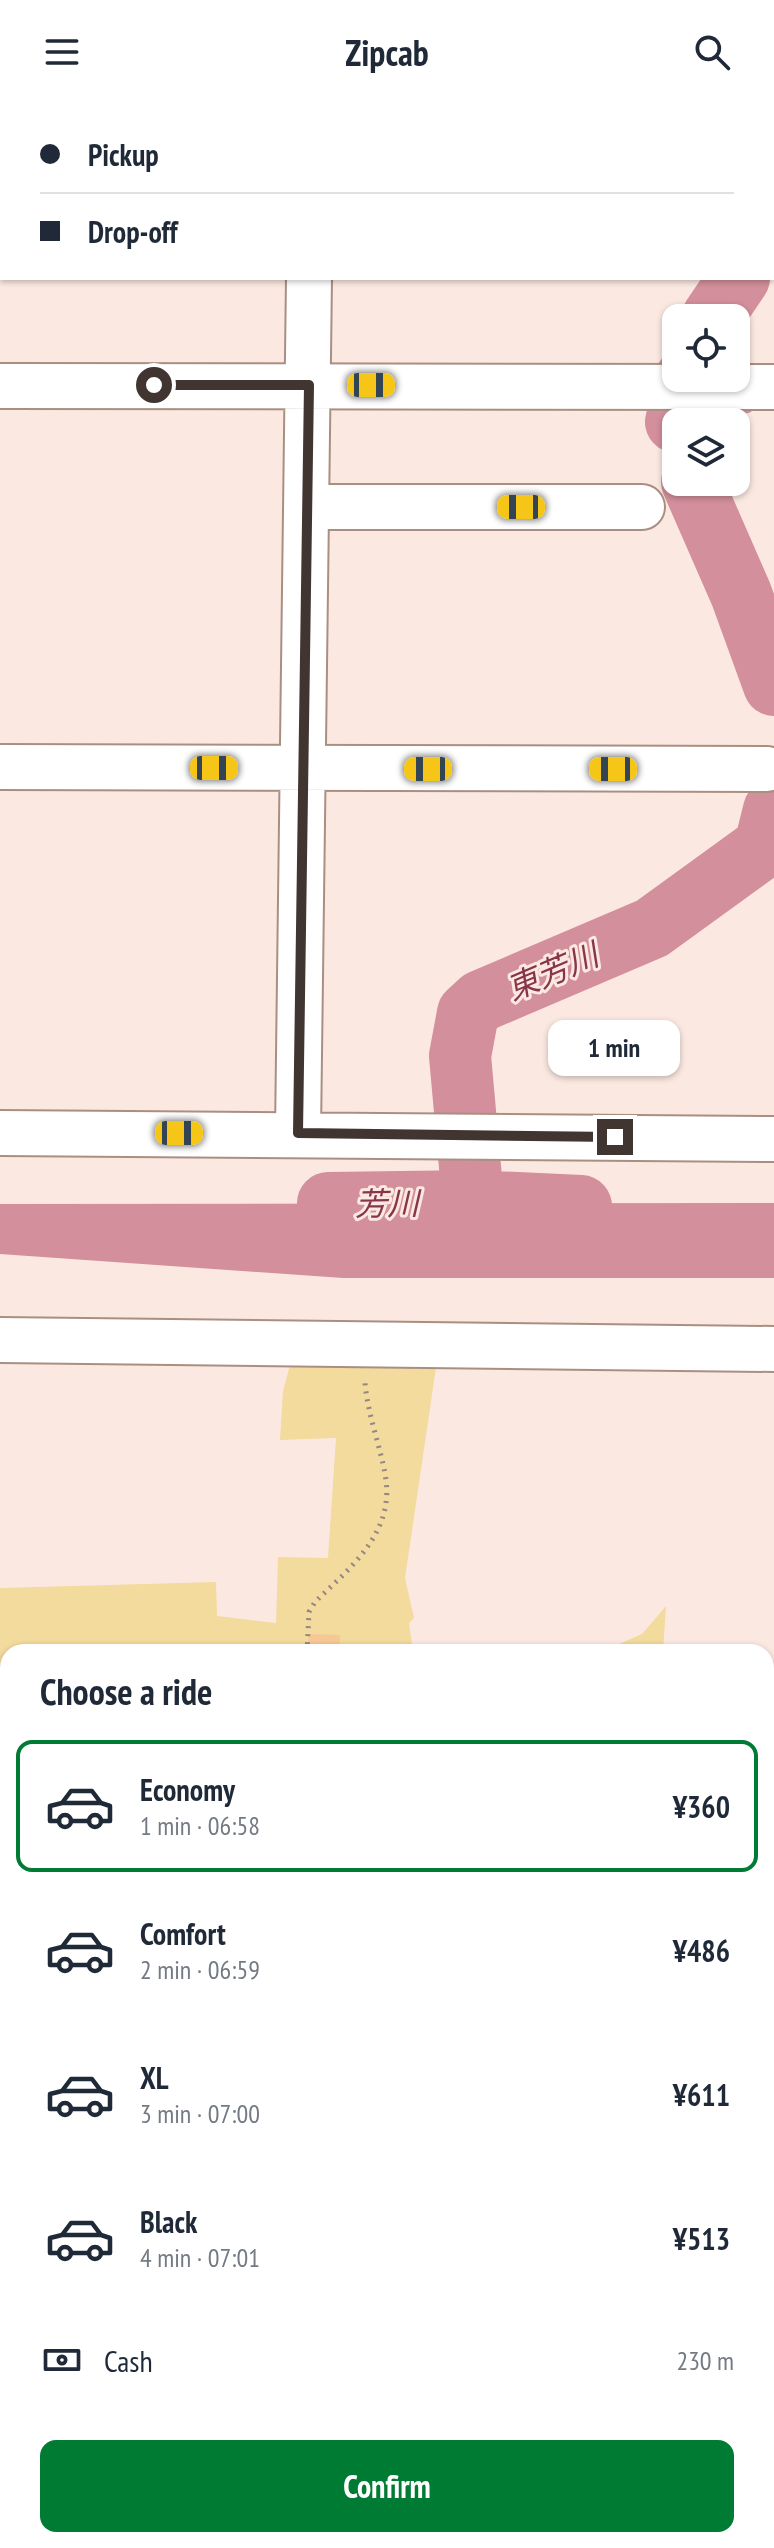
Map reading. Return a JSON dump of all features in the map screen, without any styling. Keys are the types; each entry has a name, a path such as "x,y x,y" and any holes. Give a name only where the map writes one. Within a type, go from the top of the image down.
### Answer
{"street":[{"path":"298,1133 309,280"},
{"path":"0,386 774,387"},
{"path":"308,507 642,507"},
{"path":"0,767 767,769"},
{"path":"0,1133 774,1139"},
{"path":"0,1340 774,1349"}],"path":[{"path":"307,1644 309,1612 315,1602 372,1543 383,1523 386,1479 367,1398 365,1344"}],"shaded area":[{"path":"774,1203 774,1278 343,1278 0,1254 0,1204"},
{"path":"293,1354 438,1354 405,1578 414,1618 409,1623 412,1644 0,1644 0,1588 216,1582 217,1616 276,1623 278,1557 328,1558 336,1438 280,1440 283,1391"},
{"path":"666,1606 664,1644 619,1644 642,1634"}],"building":[{"path":"309,1634 340,1635 339,1644 308,1644"}],"waterway":[{"name":"東芳川","path":"721,304 738,280"},
{"name":"東芳川","path":"679,408 683,392"},
{"name":"東芳川","path":"698,496 741,594 774,685"},
{"name":"東芳川","path":"473,1200 460,1056 468,1013 481,1001 652,928 765,846 774,810"},
{"name":"芳川","path":"328,1203 474,1201 581,1206"}],"route":[{"path":"154,385 309,385 298,1133 615,1137"}]}
